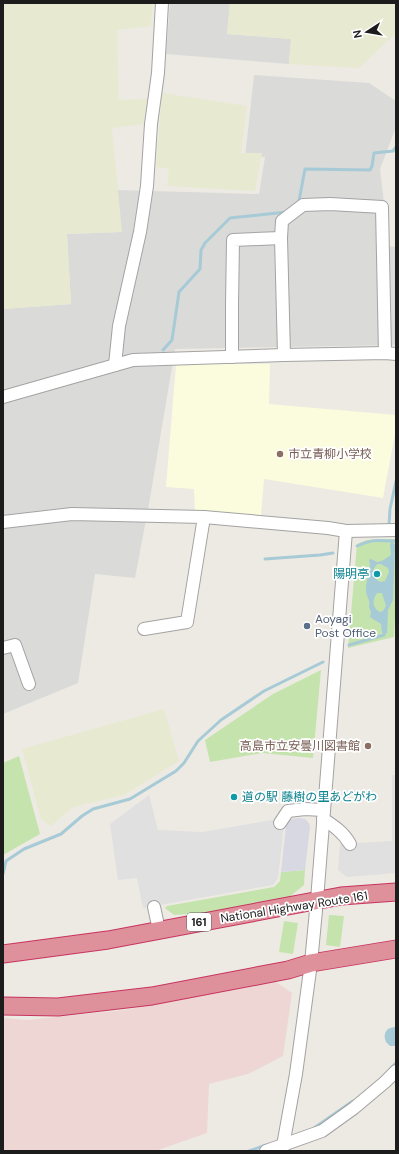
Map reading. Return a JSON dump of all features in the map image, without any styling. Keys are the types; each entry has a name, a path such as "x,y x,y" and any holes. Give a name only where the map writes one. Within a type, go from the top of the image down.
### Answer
{"highway":[{"name":"National Highway Route 161","path":"3,954 92,942 342,896 396,892"},
{"path":"3,1006 58,1007 152,996 288,970 311,963 396,949"}],"street":[{"path":"116,365 119,326 140,232 147,186 151,124 158,73 162,3"},
{"path":"3,396 133,360 284,355 390,354 382,207 330,204 303,205 282,221 281,238 284,355"},
{"path":"232,357 233,240 281,238"},
{"path":"3,522 72,514 204,518 328,528 346,531 396,530"},
{"path":"144,629 187,622 204,518"},
{"path":"283,1148 296,1074 311,963 346,531"},
{"path":"3,648 15,645 29,684"},
{"path":"280,823 288,811 305,809 323,815 345,836 350,844"},
{"path":"154,907 158,930"},
{"path":"266,1151 283,1148 322,1131 354,1108 386,1082 396,1071"}],"shaded area":[{"path":"3,3 153,3 151,26 117,30 119,100 147,99 143,124 112,128 122,232 67,234 71,304 3,309"},
{"path":"170,3 230,3 227,34 291,39 289,64 166,54"},
{"path":"230,3 396,3 396,33 359,68 289,64 291,39 227,34"},
{"path":"254,75 369,83 396,101 396,127 380,169 389,246 396,247 396,345 175,349 135,578 95,574 78,683 3,714 3,309 71,304 67,234 121,232 117,190 259,194 265,157 245,158"},
{"path":"162,93 247,106 241,153 262,153 255,191 167,186 169,169 156,167"},
{"name":"市立青柳小学校","path":"176,364 270,364 269,404 396,415 396,429 383,498 264,479 261,515 195,511 194,489 166,487"},
{"path":"164,709 179,761 124,795 73,807 51,826 41,819 22,749"},
{"path":"392,775 396,775 396,873 347,877 338,870 340,844 392,841"},
{"path":"149,795 158,830 203,832 272,820 284,825 278,878 273,885 143,908 137,878 118,880 110,824"},
{"path":"292,819 305,819 309,823 310,827 305,870 281,872 286,826"},
{"path":"273,980 292,993 283,1056 248,1074 209,1084 207,1133 155,1151 3,1151 3,1018 27,1020 125,1010"}],"green space":[{"path":"396,539 394,637 348,648 357,544 367,540"},
{"path":"321,670 313,758 262,753 210,762 205,740 273,694"},
{"path":"19,756 40,834 3,855 3,763"},
{"path":"305,870 304,885 288,898 204,913 174,915 165,908 167,906 274,887 280,881 281,872"},
{"path":"329,915 344,916 340,947 326,945"},
{"path":"284,921 298,923 293,954 279,952"}],"water":[{"path":"390,544 395,544 393,600 388,610 387,633 382,633 381,624 370,617 371,612 366,593 367,576 370,573 369,560 371,559 377,562 382,561 391,555","holes":["377,564 381,564 388,568 389,572 385,581 380,582 376,579 373,570","377,593 382,593 386,606 383,611 380,612 374,606 374,598"]},
{"path":"396,1027 396,1046 390,1046 386,1042 385,1033 388,1029"}],"waterway":[{"path":"297,203 299,201 305,169 370,170 374,153 393,151 396,147"},
{"path":"163,350 172,340 179,292 200,269 201,250 205,243 230,218 287,212"},
{"path":"389,525 390,509 396,481"},
{"path":"357,546 363,543 380,540 396,541"},
{"path":"392,541 392,548"},
{"path":"265,559 333,553"},
{"path":"349,645 384,635 385,629"},
{"path":"3,874 6,861 24,849 61,834 82,816 93,809 130,799 176,771 184,763 198,741 221,720 264,691 323,662"},
{"path":"391,1068 396,1063"},
{"path":"314,1128 353,1101"},
{"path":"249,1151 266,1145"}],"place":[{"name":"市立青柳小学校","path":"280,454"},
{"name":"陽明亭","path":"377,574"},
{"name":"Aoyagi Post Office","path":"307,626"},
{"name":"高島市立安曇川図書館","path":"368,746"},
{"name":"道の駅 藤樹の里あどがわ","path":"234,797"}]}
